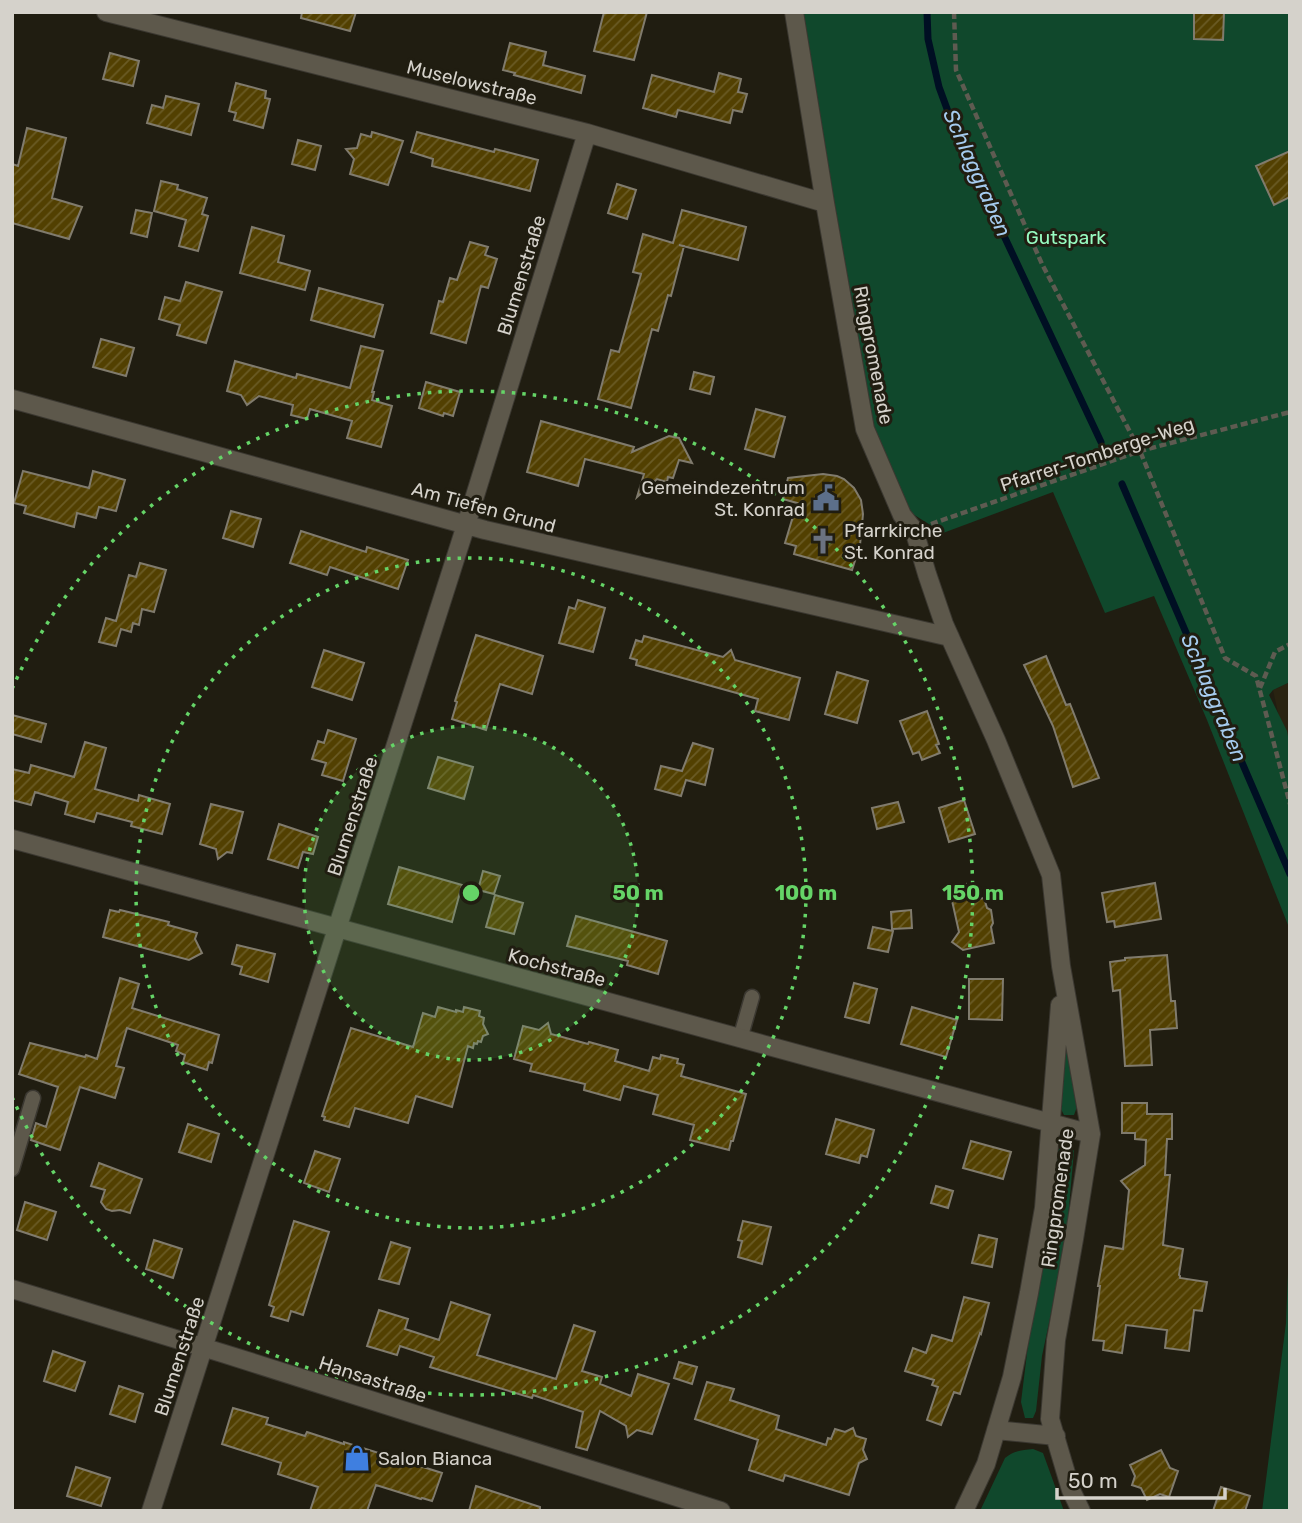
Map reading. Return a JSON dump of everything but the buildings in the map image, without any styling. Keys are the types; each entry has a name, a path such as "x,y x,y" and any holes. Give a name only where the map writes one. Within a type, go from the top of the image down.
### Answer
{"street":[{"name":"Muselowstraße","path":"106,12 587,133 825,202"},
{"name":"Ringpromenade","path":"794,12 865,429 902,515 914,530 950,637 996,740 1051,875 1061,966 1091,1134 1056,1340 1050,1419 1071,1490 1081,1511"},
{"name":"Blumenstraße","path":"151,1511 466,525 587,133"},
{"name":"Am Tiefen Grund","path":"12,399 466,525 950,637"},
{"name":"Kochstraße","path":"12,839 1091,1134"},
{"name":"Ringpromenade","path":"964,1511 986,1464 1012,1377 1040,1233 1060,1015 1061,966"},
{"name":"Hansastraße","path":"12,1289 721,1511"},
{"path":"996,1430 1056,1436"}],"lane":[{"path":"740,1039 752,997"},
{"path":"12,1169 33,1098"}],"path":[{"path":"954,12 956,70 1042,264 1140,451 1225,658 1256,676 1290,804"},
{"name":"Pfarrer-Tomberge-Weg","path":"914,530 1140,451 1290,412"},
{"path":"1260,689 1275,652 1290,644"}],"shaded area":[{"path":"1290,682 1290,767 1273,690"}],"green space":[{"name":"Gutspark","path":"800,12 1290,12 1290,682 1273,690 1269,695 1287,731 1290,747 1290,930 1207,720 1154,596 1105,613 1053,492 943,533 908,511 872,428"},
{"path":"1067,1019 1078,1104 1074,1115 1064,1115 1060,1107"},
{"path":"1062,1144 1069,1145 1074,1151 1068,1218 1042,1356 1036,1411 1033,1418 1025,1418 1021,1402 1029,1337 1053,1215 1058,1151"},
{"path":"1290,1223 1290,1511 1262,1511 1286,1323"},
{"path":"1033,1449 1043,1453 1064,1511 980,1511 1005,1458 1014,1452"}],"waterway":[{"name":"Schlaggraben","path":"927,12 928,39 939,87 957,136 1101,442"},
{"name":"Schlaggraben","path":"1122,484 1290,874"}],"place":[{"name":"Gemeindezentrum St. Konrad","path":"826,498"},
{"name":"Pfarrkirche St. Konrad","path":"823,541"},
{"name":"Salon Bianca","path":"357,1458"}]}
